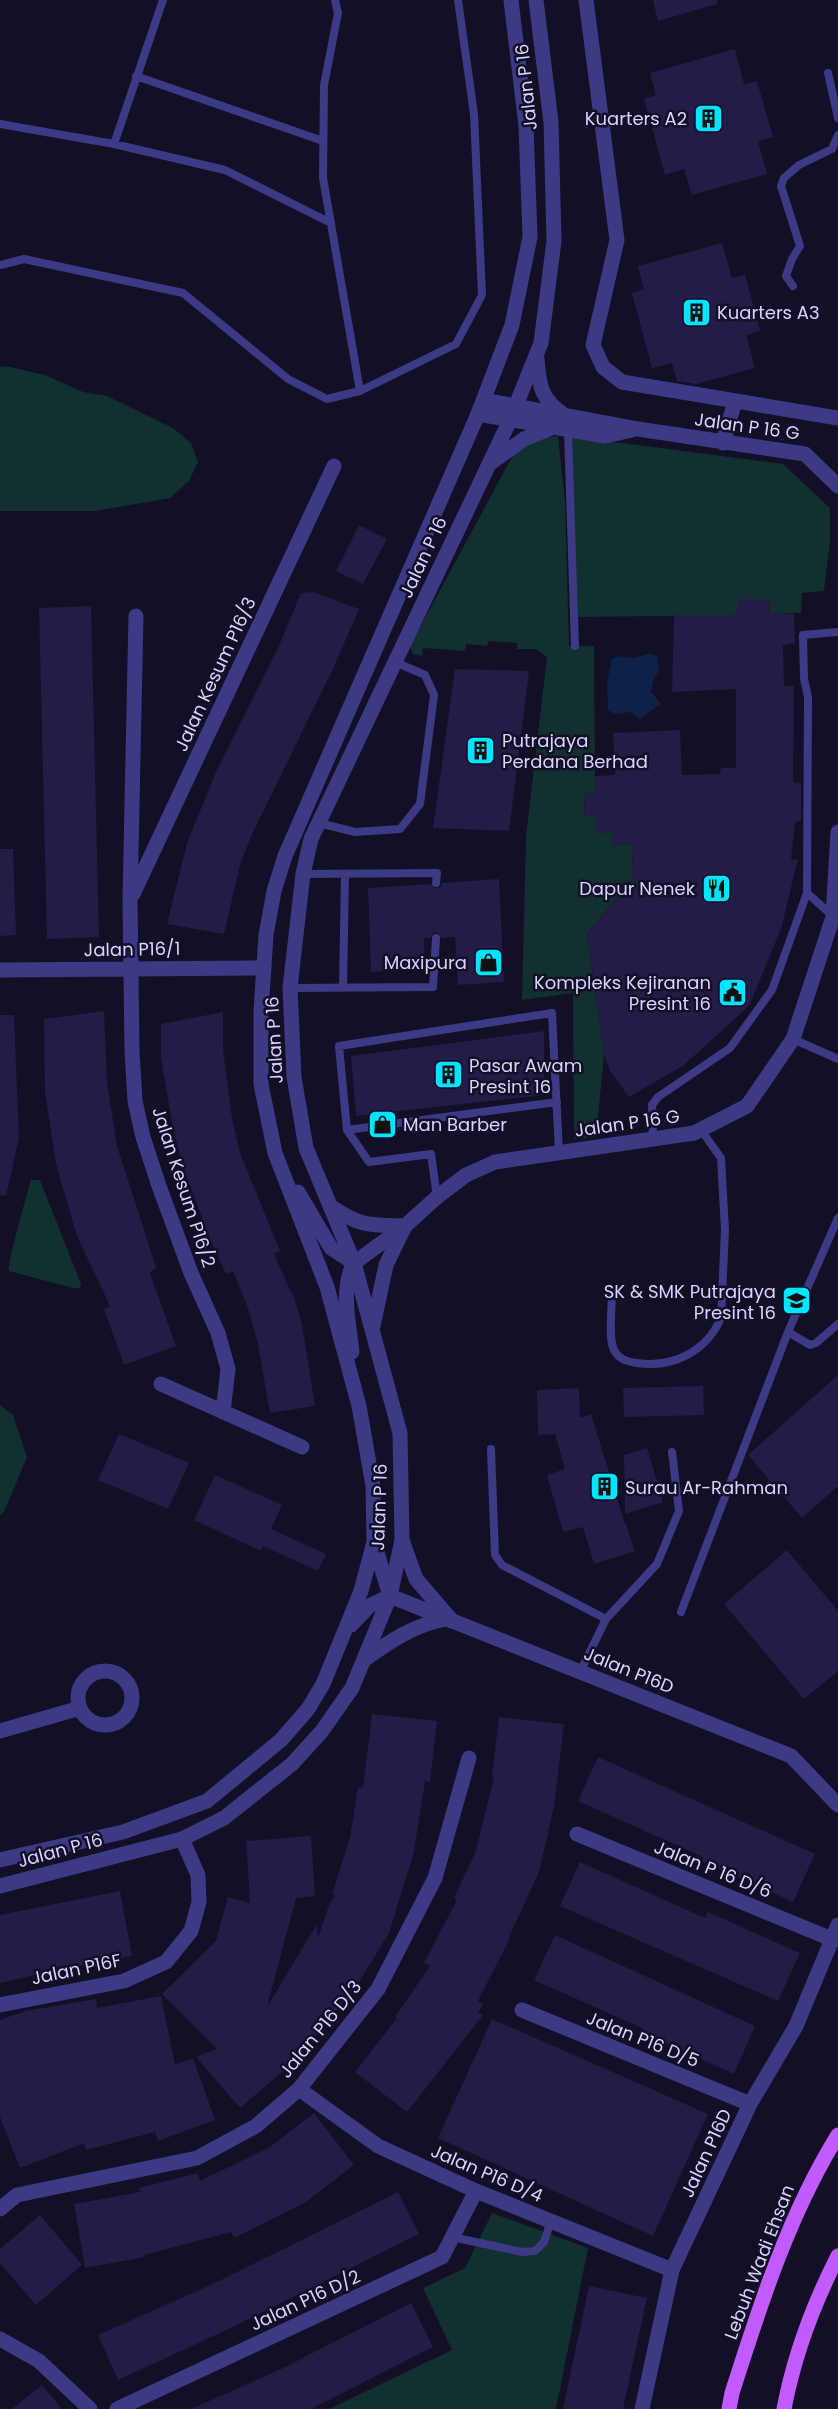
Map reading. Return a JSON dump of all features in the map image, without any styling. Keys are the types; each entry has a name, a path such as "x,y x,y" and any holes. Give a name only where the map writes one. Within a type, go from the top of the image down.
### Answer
{"main road":[{"name":"Lebuh Wadi Ehsan","path":"729,2409 732,2392 765,2291 818,2167 838,2135"},
{"path":"784,2409 792,2370 821,2290 838,2256"}],"street":[{"name":"Jalan P 16","path":"0,1860 123,1832 207,1801 281,1740 308,1709 323,1684 361,1591 374,1542 373,1486 357,1397 327,1287 275,1153 261,1084 261,1011 266,934 274,891 285,856 484,400 512,326 530,237 526,126 511,0"},
{"name":"Jalan P 16","path":"0,1886 182,1839 224,1818 292,1764 322,1731 352,1688 390,1596 402,1540 400,1433 354,1263 306,1148 294,1077 290,988 303,874 311,839 489,465 541,343 554,241 551,122 536,0"},
{"path":"586,0 617,240 593,345 603,367 622,382 838,418"},
{"path":"537,353 539,381 549,405 564,415"},
{"name":"Jalan P 16 G","path":"484,400 551,428 605,436 638,429"},
{"path":"723,443 735,401"},
{"name":"Jalan P 16 G","path":"478,414 564,415 723,443 805,454 838,486"},
{"path":"489,465 524,439 551,428"},
{"name":"Jalan Kesum P16/3","path":"130,899 334,466"},
{"name":"Jalan Kesum P16/3","path":"131,968 130,899 136,616"},
{"name":"Jalan P 16 G","path":"354,1263 405,1226 466,1175 495,1161 694,1133 747,1106 793,1039 836,918 838,832"},
{"name":"Jalan Kesum P16/2","path":"131,968 135,1101 159,1186 191,1273 218,1334 228,1370 223,1412"},
{"name":"Jalan P16/1","path":"0,970 264,968"},
{"path":"275,1153 331,1248 354,1263 348,1274 346,1290 357,1397"},
{"path":"330,1206 348,1218 366,1225 405,1226 386,1265 372,1330"},
{"path":"161,1384 302,1447"},
{"path":"363,1660 411,1630 449,1620 416,1579 402,1540"},
{"path":"343,1634 369,1606 390,1596 374,1542"},
{"name":"Jalan P16D","path":"390,1596 791,1756 838,1805"},
{"path":"0,1731 80,1707"},
{"name":"Jalan P16 D/3","path":"0,2209 17,2195 197,2158 256,2127 299,2089 378,1989 425,1898 435,1878 469,1758"},
{"name":"Jalan P 16 D/6","path":"577,1834 836,1933"},
{"name":"Jalan P16F","path":"0,2005 124,1981 166,1962 191,1931 199,1902 198,1875 182,1839"},
{"name":"Jalan P16D","path":"642,2409 672,2270 750,2104 796,2026 836,1933"},
{"name":"Jalan P16 D/5","path":"522,2010 750,2104"},
{"name":"Jalan P16 D/4","path":"299,2089 378,2146 476,2191 672,2270"},
{"name":"Jalan P16 D/2","path":"117,2409 442,2257 476,2191"},
{"path":"0,2339 39,2361 90,2409"}],"lane":[{"path":"114,144 163,0"},
{"path":"335,0 338,13 324,85 323,178 360,391"},
{"path":"0,265 24,259 183,293 288,380 327,399 360,391 456,344 482,295 474,114 458,0"},
{"path":"828,73 838,118"},
{"path":"136,76 323,141"},
{"path":"0,124 114,144 225,170 331,223"},
{"path":"793,286 786,276 800,246 781,186 784,178 800,165 832,149 838,135"},
{"path":"568,431 575,646"},
{"path":"653,1138 652,1105 658,1097 730,1048 772,990 807,893 808,697 804,679 803,635 838,632"},
{"path":"319,823 355,832 400,829 420,804 434,695 425,675 395,662"},
{"path":"303,874 437,873 436,883"},
{"path":"343,988 345,874"},
{"path":"807,893 836,918"},
{"path":"290,988 433,987 436,938"},
{"path":"437,1197 431,1154 369,1162 347,1130 339,1046 552,1013 559,1152"},
{"path":"793,1039 838,1059"},
{"path":"347,1130 557,1102"},
{"path":"612,1294 612,1347 617,1356 628,1362 654,1365 685,1357 702,1346 715,1331 721,1318 725,1230 721,1158 701,1130"},
{"path":"681,1612 788,1332 838,1218"},
{"path":"827,1244 838,1243"},
{"path":"788,1332 810,1345 816,1343 838,1324"},
{"path":"490,1449 495,1555 502,1564 606,1619"},
{"path":"580,1672 606,1619 657,1564 679,1511 672,1452"},
{"path":"452,2237 522,2252 535,2252 544,2242 551,2221"}],"green space":[{"path":"6,366 45,375 83,392 107,396 173,428 191,443 198,462 189,481 170,498 96,511 0,511 0,367"},
{"path":"558,436 565,502 569,646 594,646 595,793 585,794 584,816 596,817 597,833 613,832 613,846 632,844 633,880 587,933 604,1055 596,1137 574,1139 573,993 522,1000 526,836 547,657 536,649 517,649 517,643 488,641 487,646 466,644 465,651 423,648 422,656 413,654 410,646 513,455 534,442"},
{"path":"568,436 783,464 830,508 830,541 824,591 802,593 801,613 770,614 769,599 740,599 739,615 578,617 574,499"},
{"path":"31,1180 40,1180 81,1284 80,1288 9,1271"},
{"path":"0,1405 13,1415 27,1457 4,1512 0,1515"},
{"path":"492,2213 588,2248 556,2409 329,2409 452,2350 423,2288 465,2268"}],"water":[{"path":"649,654 657,656 659,671 654,678 651,692 661,704 640,719 630,712 614,714 608,710 607,682 612,659 620,656 633,658"}],"building":[{"path":"653,0 717,0 717,4 658,21"},
{"name":"Kuarters A2","path":"735,49 744,84 757,81 773,137 758,141 767,174 692,195 684,169 665,175 644,99 656,95 650,73"},
{"name":"Kuarters A3","path":"722,243 732,278 745,275 760,331 746,335 755,368 696,384 677,381 672,363 652,368 632,293 644,289 638,266"},
{"path":"359,525 387,539 363,584 336,571"},
{"path":"313,592 359,609 331,673 252,834 240,865 224,934 167,924 187,843 216,772 278,648 301,593"},
{"path":"739,599 769,599 770,614 794,614 795,643 783,645 784,686 794,686 793,782 801,783 801,821 795,822 791,860 798,859 781,929 749,1006 684,1065 629,1097 610,1071 604,1055 587,933 633,880 632,844 612,846 613,832 597,834 596,817 584,817 585,794 595,793 595,776 615,775 613,733 680,730 682,775 720,774 721,768 736,768 736,689 672,692 674,615 735,615"},
{"path":"91,606 99,937 47,939 39,608"},
{"name":"Putrajaya Perdana Berhad","path":"455,669 529,671 509,831 433,828"},
{"path":"0,849 13,849 16,935 0,936"},
{"path":"499,879 504,982 458,985 455,937 442,938 437,932 433,933 430,938 424,938 425,969 371,972 368,888 430,884 436,889 441,887 442,883"},
{"path":"104,1011 107,1083 117,1146 156,1267 150,1273 176,1346 124,1365 104,1309 110,1306 77,1236 56,1164 45,1092 44,1019"},
{"path":"223,1012 223,1050 232,1118 240,1153 280,1251 274,1254 293,1294 302,1324 315,1406 270,1413 258,1344 247,1305 233,1271 226,1274 210,1239 184,1170 173,1128 161,1058 161,1024"},
{"path":"0,1015 14,1015 19,1138 6,1196 0,1195"},
{"name":"Pasar Awam Presint 16","path":"544,1031 544,1095 356,1116 351,1056"},
{"path":"838,1375 838,1486 802,1518 748,1455"},
{"path":"703,1386 704,1415 624,1417 623,1388"},
{"name":"Surau Ar-Rahman","path":"579,1388 580,1418 591,1414 635,1551 594,1564 583,1527 563,1532 547,1475 565,1469 555,1434 538,1435 537,1390"},
{"path":"119,1434 189,1463 168,1509 98,1480"},
{"path":"647,1448 663,1502 625,1514 624,1455"},
{"path":"215,1475 282,1505 271,1529 326,1554 318,1571 263,1546 261,1551 194,1520"},
{"path":"787,1550 838,1611 838,1671 804,1699 724,1604"},
{"path":"372,1714 437,1721 430,1782 425,1781 414,1852 389,1933 348,2000 346,1999 296,2060 240,2108 196,2057 217,2049 162,1994 216,1941 228,1897 250,1903 246,1841 311,1836 315,1896 296,1898 267,2007 317,1924 318,1938 329,1905 335,1895 332,1895 350,1837 358,1787 363,1788"},
{"path":"499,1717 564,1724 554,1807 539,1872 510,1938 478,2001 483,2004 478,2012 483,2015 407,2112 355,2072 397,2018 395,2017 430,1966 424,1963 457,1900 454,1898 476,1851 494,1777 492,1777"},
{"path":"598,1757 815,1854 793,1902 702,1861 703,1857 578,1801"},
{"path":"580,1862 705,1918 708,1912 800,1953 778,2001 560,1906"},
{"path":"120,1891 132,1956 72,1966 0,1983 0,1915"},
{"path":"555,1935 755,2026 734,2074 642,2033 644,2029 534,1980"},
{"path":"161,1996 175,2065 193,2058 215,2120 158,2141 155,2132 86,2150 84,2143 20,2168 0,2117 0,2020 25,2011 96,1999 97,2008"},
{"path":"492,2019 708,2114 653,2236 438,2138"},
{"path":"314,2113 354,2165 306,2202 234,2238 231,2232 144,2255 145,2257 85,2268 74,2204 140,2192 139,2188 198,2173 200,2181 270,2147"},
{"path":"398,2192 419,2234 233,2327 118,2380 98,2335 213,2284"},
{"path":"40,2215 82,2265 36,2305 0,2263 0,2249"},
{"path":"589,2286 647,2298 623,2409 563,2409"},
{"path":"411,2303 433,2347 311,2409 191,2409 279,2370"},
{"path":"42,2385 62,2409 12,2409"}],"place":[{"name":"Kuarters A2","path":"708,118"},
{"name":"Kuarters A3","path":"696,312"},
{"name":"Putrajaya Perdana Berhad","path":"481,750"},
{"name":"Dapur Nenek","path":"716,888"},
{"name":"Maxipura","path":"488,962"},
{"name":"Kompleks Kejiranan Presint 16","path":"732,992"},
{"name":"Pasar Awam Presint 16","path":"448,1075"},
{"name":"Man Barber","path":"382,1124"},
{"name":"SK & SMK Putrajaya Presint 16","path":"797,1301"},
{"name":"Surau Ar-Rahman","path":"604,1487"}]}
